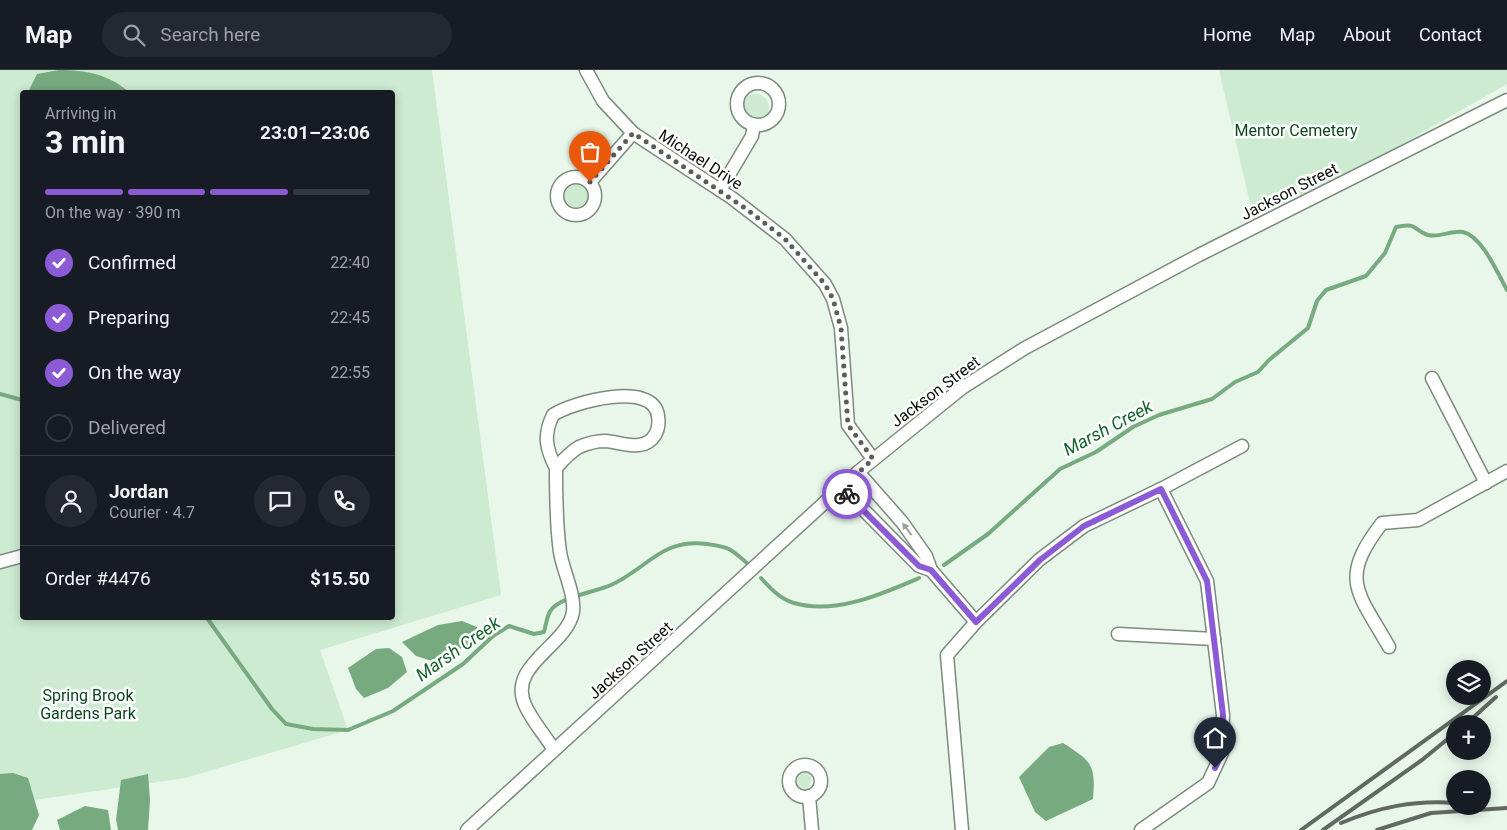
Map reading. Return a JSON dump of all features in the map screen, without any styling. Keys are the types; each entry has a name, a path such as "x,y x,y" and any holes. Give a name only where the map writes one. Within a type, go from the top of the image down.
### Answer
{"street":[{"name":"Michael Drive","path":"586,70 603,101 633,133 720,190 785,239 825,284 833,299 841,328 848,425 873,459"},
{"name":"Jackson Street","path":"467,830 858,472 962,388 1025,348 1199,255 1507,100"},
{"path":"720,190 752,136 754,125"},
{"path":"590,182 633,133"},
{"path":"1432,378 1486,483"},
{"path":"554,750 524,704 522,691 528,672 540,654 554,644 568,627 573,610 560,554 556,507 556,468 550,455 546,438 552,415 564,408 584,402 636,396 649,401 658,410 659,422 656,435 647,443 636,446 603,441 591,443 579,447 556,468"},
{"path":"962,830 947,656 976,622 1040,560 1084,526 1161,489 1242,446"},
{"path":"1389,647 1359,593 1355,581 1356,567 1365,544 1382,523 1418,520 1507,471"},
{"path":"858,472 902,522 926,556 931,570 976,622"},
{"path":"842,488 919,566 931,570"},
{"path":"1140,830 1208,783 1222,753 1223,715 1207,581 1161,489"},
{"path":"0,562 20,557"},
{"path":"1118,634 1214,639"},
{"path":"809,796 812,830"}],"green space":[{"name":"Spring Brook Gardens Park","path":"0,70 432,70 501,595 320,650 348,730 185,778 0,805"},
{"name":"Mentor Cemetery","path":"1219,70 1507,70 1507,84 1397,147 1254,220"},
{"path":"755,94 765,98 769,108 765,118 755,122 745,118 741,108 745,98"},
{"path":"577,183 587,187 591,197 587,207 577,211 567,207 563,197 567,187"},
{"path":"805,771 811,773 809,786 805,790 794,787 794,777"}],"water":[{"path":"59,70 87,72 105,77 126,90 29,90 37,74"},
{"path":"462,621 477,627 480,640 432,661 416,656 402,642 438,625"},
{"path":"389,648 402,657 407,672 388,688 364,698 356,689 348,668 376,649"},
{"path":"1063,743 1080,754 1090,765 1094,778 1093,799 1046,821 1035,812 1019,777 1049,747"},
{"path":"13,773 28,778 39,815 32,830 0,830 0,774"},
{"path":"148,774 150,800 148,830 118,830 116,820 121,780"},
{"path":"85,806 108,810 111,830 60,830 57,820"}],"waterway":[{"name":"Marsh Creek","path":"944,565 988,534 1060,469 1096,452 1133,427 1159,415 1212,399 1235,382 1258,372 1269,360 1308,328 1317,301 1326,290 1366,276 1385,253 1396,227 1408,225 1432,236 1454,232 1463,232 1470,235 1477,240 1489,256 1507,290"},
{"name":"Marsh Creek","path":"0,394 20,399"},
{"name":"Marsh Creek","path":"208,620 272,709 286,724 313,729 348,730 393,711 463,664 493,636 509,626 534,634 544,632 551,610 556,605 570,598 611,585 666,550 691,543 714,545 729,549 747,563"},
{"name":"Marsh Creek","path":"761,578 784,599 810,606 842,605 858,601 919,578"}],"railway":[{"path":"1301,830 1507,681"},
{"path":"1476,715 1496,697"},
{"path":"1323,830 1422,760 1446,740"},
{"path":"1341,823 1397,806 1446,802"},
{"path":"1377,830 1431,813 1507,808"}],"way so far":[{"path":"590,182 633,133 732,198 785,239 825,284 833,299 841,328 848,425 873,459 842,488 847,494"}],"route":[{"path":"847,494 919,566 931,570 976,622 1040,560 1084,526 1161,489 1207,581 1223,715 1222,753 1215,768"}]}
